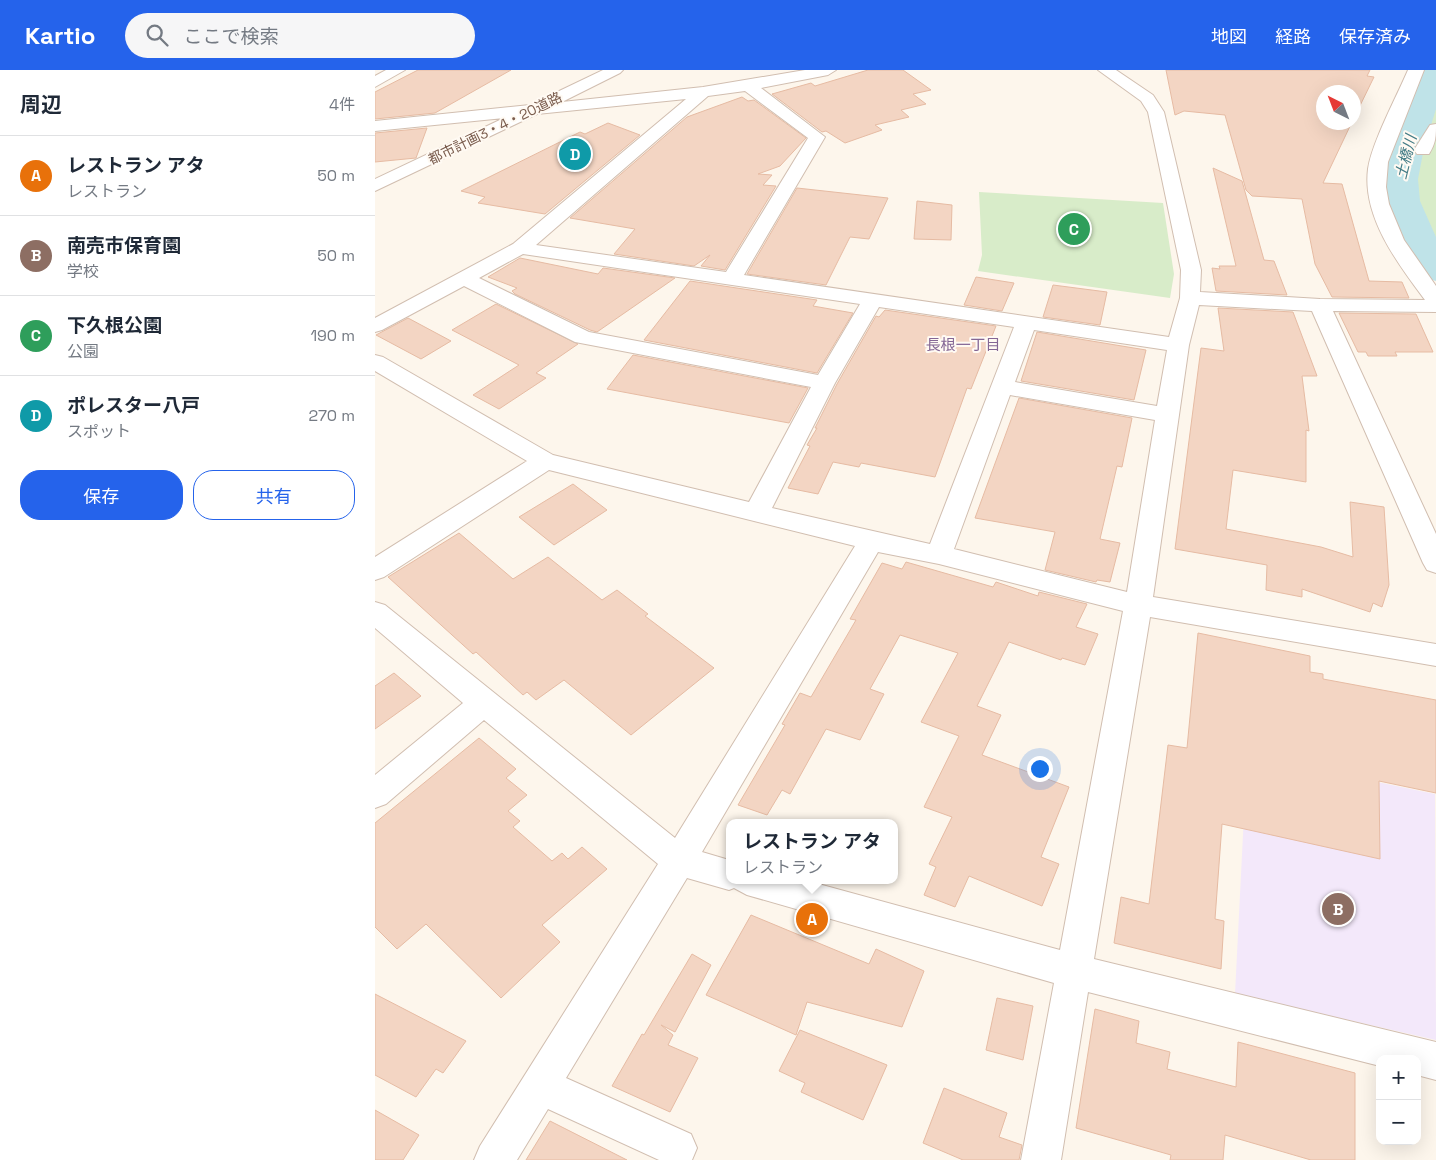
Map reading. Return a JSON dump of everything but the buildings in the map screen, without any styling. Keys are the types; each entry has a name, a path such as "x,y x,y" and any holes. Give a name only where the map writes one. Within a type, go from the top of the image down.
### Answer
{"street":[{"path":"376,81 397,70"},
{"name":"都市計画3・4・20道路","path":"375,186 615,70"},
{"path":"375,126 529,112 703,92 748,86 828,70"},
{"path":"1041,1160 1138,605 1178,345 1190,298 1191,270 1156,112 1147,98 1106,70"},
{"path":"1416,70 1389,133 1377,170 1378,189 1383,213 1411,268 1436,300"},
{"path":"732,279 817,137 748,86"},
{"path":"375,326 520,248 703,92"},
{"path":"1423,150 1436,129"},
{"path":"520,248 1178,345"},
{"path":"465,279 583,338 824,383"},
{"path":"1190,298 1319,305 1436,306"},
{"path":"757,512 824,383 873,300"},
{"path":"1319,305 1436,563"},
{"path":"939,555 1027,322"},
{"path":"375,362 545,461 871,541 939,555 1138,605 1436,655"},
{"path":"1002,387 1167,415"},
{"path":"375,570 545,461"},
{"path":"495,1160 679,861 871,541"},
{"path":"375,612 679,861 726,874"},
{"path":"375,794 484,703"},
{"path":"761,884 1073,971 1436,1061"},
{"path":"541,1086 677,1148"}],"shaded area":[{"path":"1247,755 1435,794 1436,1040 1235,994"}],"green space":[{"path":"1429,70 1436,70 1436,275 1418,251 1402,216 1395,188 1394,168"},
{"path":"979,192 1163,203 1174,274 1170,298 978,271 982,255"}],"waterway":[{"name":"土橋川","path":"1435,70 1405,148 1401,164 1399,192 1408,222 1418,242 1436,268"}],"place":[{"name":"ポレスター八戸","path":"575,154"},
{"name":"下久根公園","path":"1074,229"},
{"name":"南売市保育園","path":"1338,909"},
{"name":"レストラン アタ","path":"812,919"}],"district":[{"name":"長根一丁目","path":"963,345"}]}
